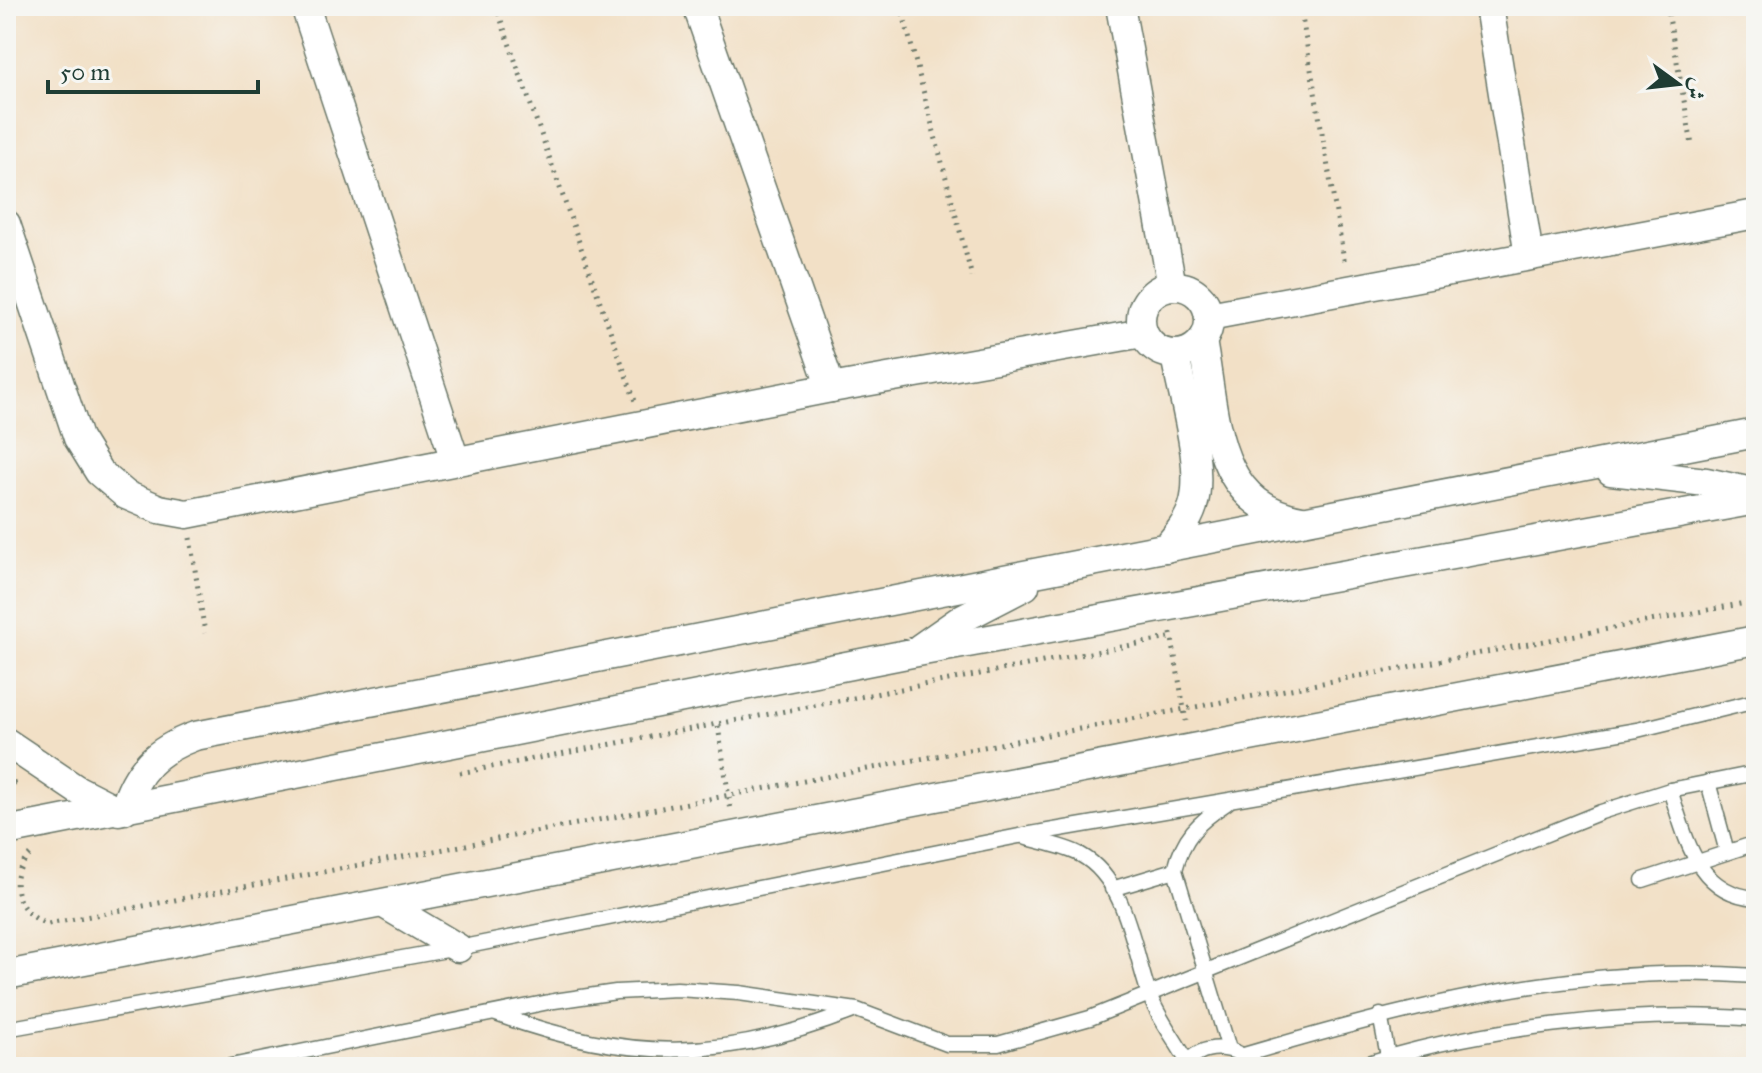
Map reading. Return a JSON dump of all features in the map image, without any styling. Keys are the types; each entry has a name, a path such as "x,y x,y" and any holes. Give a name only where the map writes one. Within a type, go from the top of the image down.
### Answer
{"street":[{"path":"305,6 455,460"},
{"path":"697,6 831,388"},
{"path":"1120,6 1172,286"},
{"path":"1489,6 1529,256"},
{"path":"1307,520 1278,516 1252,501 1233,478 1222,449 1206,328 1200,297 1192,291 1172,286 1159,289 1143,308 1143,333 1156,349 1175,355 1185,353 1206,328 1350,290 1756,214"},
{"path":"6,224 78,438 99,472 126,495 159,509 187,514 831,388 1143,333"},
{"path":"1166,548 1183,528 1194,505 1197,479 1175,355"},
{"path":"121,810 132,784 148,761 170,745 195,736 1756,433"},
{"path":"1571,469 1639,473 1756,493"},
{"path":"6,831 912,653 1756,500"},
{"path":"912,653 963,618 1003,596 1074,566"},
{"path":"10,969 384,904 1756,640"},
{"path":"6,742 76,789 121,810"},
{"path":"384,904 458,948"}],"lane":[{"path":"6,1029 458,948 1019,836 1637,730 1756,701"},
{"path":"226,1067 600,994 677,989 739,993 857,1010 947,1044 998,1044 1090,1018 1527,841 1670,790 1756,773"},
{"path":"1708,782 1727,852"},
{"path":"1670,790 1695,863 1725,890 1756,898"},
{"path":"1237,797 1203,818 1190,832 1181,847 1175,870 1205,973 1236,1052 1255,1067"},
{"path":"1019,836 1080,855 1098,868 1112,889 1130,931 1149,994 1186,1064 1207,1049 1236,1052 1380,1015 1499,990 1621,977 1756,976"},
{"path":"1643,880 1756,843"},
{"path":"1112,889 1175,870"},
{"path":"495,1013 553,1035 614,1047 676,1051 738,1046 783,1036 857,1010"},
{"path":"1380,1015 1388,1056"},
{"path":"1356,1067 1388,1056 1504,1032 1622,1019 1756,1019"}],"path":[{"path":"496,6 643,424"},
{"path":"901,6 972,277"},
{"path":"1300,6 1350,290"},
{"path":"1667,6 1692,145"},
{"path":"187,514 205,633"},
{"path":"36,851 17,875 17,896 29,914 48,924 1756,601"},
{"path":"1168,607 1190,749"},
{"path":"455,774 1172,637"},
{"path":"713,693 735,837"}]}
